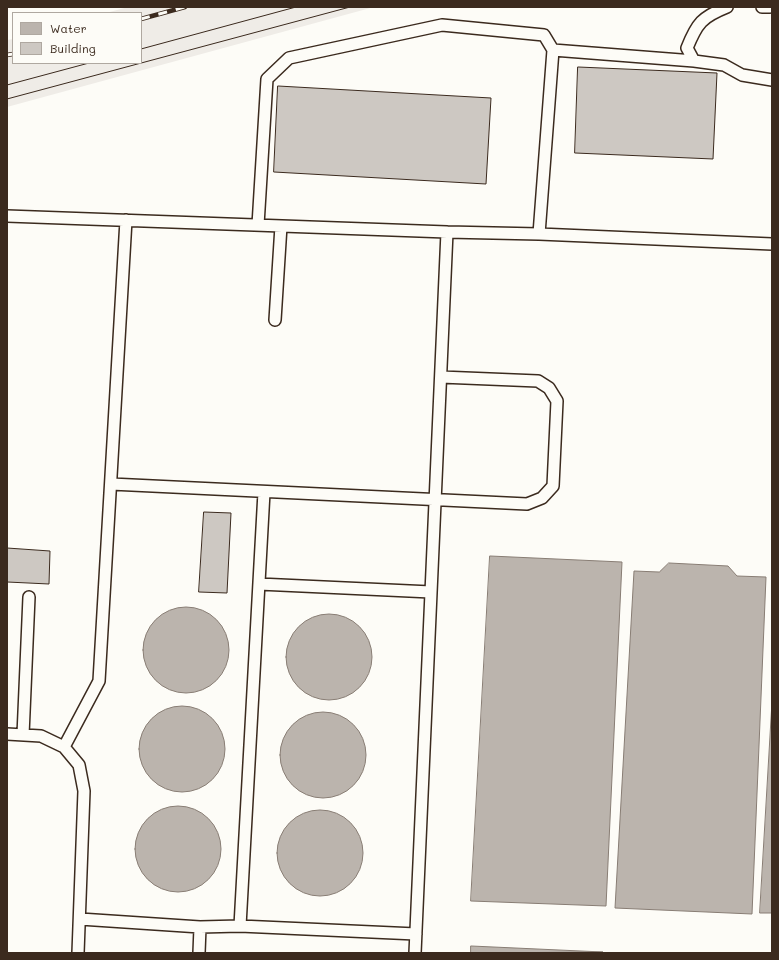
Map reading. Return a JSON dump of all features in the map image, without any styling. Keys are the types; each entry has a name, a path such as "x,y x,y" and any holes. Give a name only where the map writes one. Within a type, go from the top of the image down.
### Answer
{"lane":[{"path":"694,61 687,48 695,30 710,14 727,7"},
{"path":"762,7 770,7"},
{"path":"258,225 267,79 289,58 442,25 544,35 553,50 540,234"},
{"path":"553,50 694,61 724,65 742,75 772,80"},
{"path":"7,216 540,234 772,244"},
{"path":"64,747 100,681 126,220"},
{"path":"275,320 281,226"},
{"path":"415,953 447,232"},
{"path":"111,484 527,504 542,498 553,486 557,402 549,388 538,381 441,377"},
{"path":"240,926 264,492"},
{"path":"259,584 432,592"},
{"path":"23,734 29,597"},
{"path":"7,734 41,736 64,747 79,765 84,791 78,953"},
{"path":"80,919 200,927 240,926 416,934"},
{"path":"199,953 200,927"}],"shaded area":[{"path":"128,7 374,7 7,107 7,40 12,39 12,64 142,64 142,12 110,12"}],"water":[{"path":"490,556 622,562 606,906 471,901"},
{"path":"669,563 728,566 737,576 766,577 752,914 615,908 634,571 659,572"},
{"path":"186,607 202,610 210,614 222,626 226,634 229,650 226,666 222,674 210,686 202,690 186,693 170,690 162,686 150,674 146,666 143,650 146,634 150,626 162,614 170,610"},
{"path":"329,614 345,617 353,621 365,633 369,641 372,657 369,673 365,681 353,693 345,697 329,700 313,697 305,693 293,681 289,673 286,657 289,641 293,633 305,621 313,617"},
{"path":"772,702 772,913 760,913"},
{"path":"182,706 198,709 206,713 218,725 222,733 225,749 222,765 218,773 206,785 198,789 182,792 166,789 158,785 146,773 142,765 139,749 142,733 146,725 158,713 166,709"},
{"path":"323,712 339,715 347,719 359,731 363,739 366,755 363,771 359,779 347,791 339,795 323,798 307,795 299,791 287,779 283,771 280,755 283,739 287,731 299,719 307,715"},
{"path":"178,806 194,809 202,813 214,825 218,833 221,849 218,865 214,873 202,885 194,889 178,892 162,889 154,885 142,873 138,865 135,849 138,833 142,825 154,813 162,809"},
{"path":"320,810 336,813 344,817 356,829 360,837 363,853 360,869 356,877 344,889 336,893 320,896 304,893 296,889 284,877 280,869 277,853 280,837 284,829 296,817 304,813"},
{"path":"471,946 603,952 471,953"}],"building":[{"path":"578,67 717,73 713,159 575,153"},
{"path":"278,86 491,98 486,184 274,172"},
{"path":"204,512 231,513 227,593 199,592"},
{"path":"7,548 50,551 49,584 7,582"}],"tram line":[{"path":"142,49 296,7"},
{"path":"142,63 350,7"},
{"path":"7,85 85,64"},
{"path":"7,99 137,64"}],"railway":[{"path":"142,19 185,7"},
{"path":"7,55 12,54"}]}
